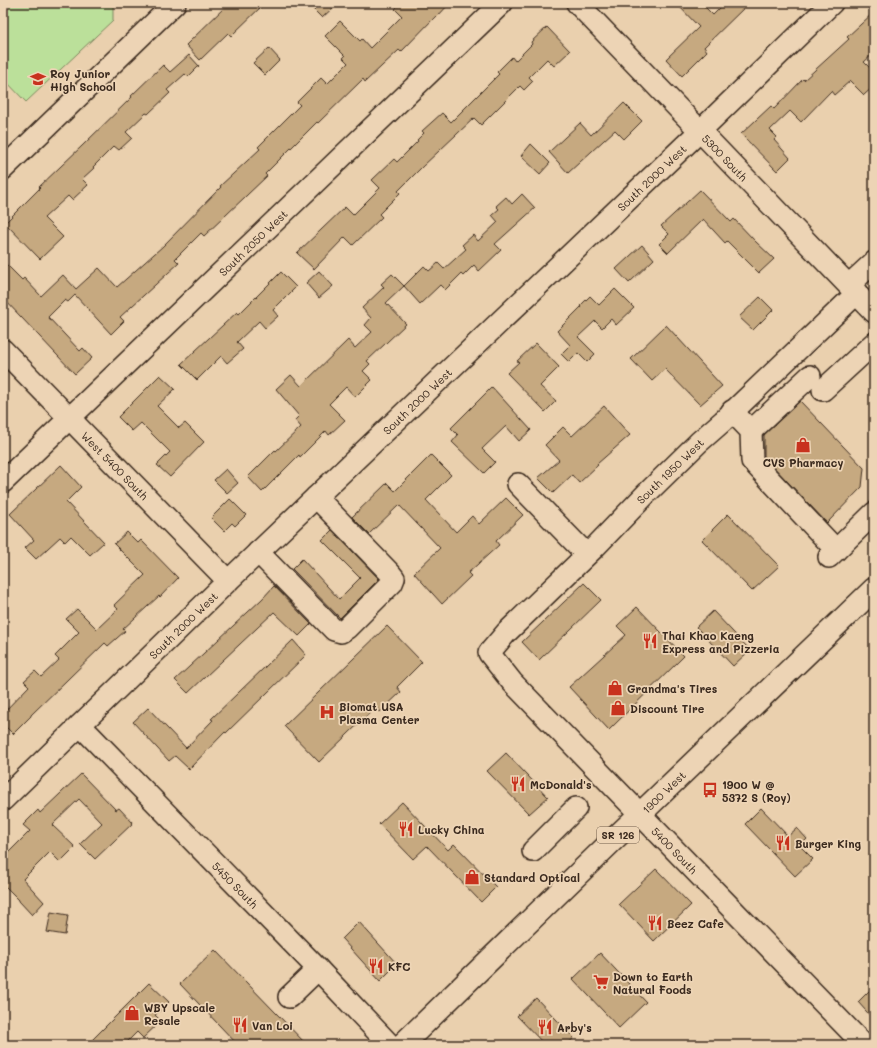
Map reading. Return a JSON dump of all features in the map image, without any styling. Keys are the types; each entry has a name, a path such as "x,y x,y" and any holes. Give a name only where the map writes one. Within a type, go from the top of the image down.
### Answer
{"main road":[{"name":"1900 West","path":"402,1045 874,589"},
{"path":"836,626 874,603"}],"street":[{"name":"South 2050 West","path":"3,482 502,3"},
{"name":"5300 South","path":"577,3 874,312"},
{"name":"South 2000 West","path":"3,800 258,552 700,131 832,3"},
{"path":"3,169 164,7"},
{"name":"South 1950 West","path":"489,653 506,633 646,494 732,412 853,289 874,262"},
{"path":"751,431 816,383 874,343"},
{"name":"West 5400 South","path":"3,350 228,581"},
{"path":"732,412 751,431 752,461 832,554 874,513"},
{"path":"518,484 586,554"},
{"path":"258,552 334,630 340,632 347,628 392,583 394,578 316,497"},
{"name":"5400 South","path":"489,653 512,682 864,1045"},
{"name":"5450 South","path":"80,725 390,1045"},
{"path":"533,851 576,808"},
{"path":"288,997 318,969"}],"green space":[{"name":"Roy Junior High School","path":"3,3 113,3 113,20 26,102 3,78"}],"building":[{"path":"229,3 265,3 231,36 228,33 200,60 186,45"},
{"path":"307,3 338,3 322,18"},
{"path":"401,3 450,3 401,52 399,50 365,82 363,79 318,123 317,122 265,174 267,176 204,236 201,233 175,259 179,263 120,317 124,321 111,334 75,295 68,302 65,300 48,317 80,351 83,348 92,358 75,374 3,298 3,261 22,280 24,278 41,296 63,275 76,289 99,268 117,287 163,246 221,187 220,186 260,149 258,147 300,105 297,102 321,78 327,84 348,63 343,58 345,56 325,36 340,21 360,41 362,39 370,48 402,16 395,9"},
{"path":"676,3 701,3 713,15 725,3 749,3 704,47 707,51 682,76 666,59 699,27"},
{"path":"874,12 874,53 864,62 874,72 874,86 864,95 850,81 834,95 831,91 801,122 790,111 770,130 777,137 774,140 790,158 777,171 741,134 771,106 774,109 803,79 804,80 849,39 847,37"},
{"path":"547,27 570,51 554,66 547,59 529,77 533,81 524,90 520,86 481,125 474,118 398,191 400,193 379,214 382,217 353,245 345,237 314,269 297,253 345,207 353,215 380,188 372,180 394,159 397,162 418,141 417,140 424,133 422,131 442,113 451,122 499,74 497,72 512,57 515,61 532,44 531,42"},
{"path":"269,48 280,60 265,75 253,63"},
{"path":"189,55 199,66 188,77 185,74 167,90 170,93 126,132 132,138 119,150 114,146 93,167 94,168 82,179 88,185 72,200 68,196 44,218 63,237 40,259 5,223 40,188 39,187 163,65 170,72"},
{"path":"624,103 642,121 624,139 615,130 568,173 549,152 580,123 591,135"},
{"path":"531,144 550,163 540,174 521,156"},
{"path":"700,190 731,222 734,219 774,259 759,273 727,241 725,243 703,219 668,253 659,244 669,234 661,226"},
{"path":"522,194 535,208 495,244 501,250 479,271 474,265 463,276 461,274 445,290 440,285 420,304 404,286 424,266 429,271 438,263 444,269 466,249 462,245 473,235 478,241 498,222 492,215 499,209 496,206 506,197 512,204"},
{"path":"642,245 654,259 629,283 616,269"},
{"path":"319,271 333,286 319,298 306,283"},
{"path":"281,272 296,287 273,310 278,316 265,328 259,321 237,342 243,349 227,363 221,356 197,380 181,364 237,312 239,314"},
{"path":"392,274 404,286 386,303 406,324 367,361 370,364 363,371 372,380 355,397 346,387 329,404 345,420 329,435 326,431 300,457 299,455 262,492 248,477 301,427 295,420 299,416 276,389 291,375 301,386 348,340 355,348 372,332 365,325 371,318 362,308 384,287 381,284"},
{"path":"615,289 634,308 616,325 611,319 602,328 595,321 578,337 595,354 587,362 578,353 569,362 561,354 570,345 557,331 590,296 599,305"},
{"path":"760,297 773,310 753,330 739,317"},
{"path":"666,325 722,386 700,405 665,369 652,381 631,359"},
{"path":"536,343 559,367 540,386 556,401 545,412 507,373"},
{"path":"160,375 175,389 157,406 179,428 185,423 204,442 170,477 157,465 170,452 141,423 132,431 118,417"},
{"path":"492,387 531,430 519,441 506,426 482,449 495,462 484,473 452,442 458,435 451,428"},
{"name":"CVS Pharmacy","path":"800,401 864,468 862,487 827,523 764,457 764,435"},
{"path":"604,406 630,435 597,464 598,465 579,483 572,475 553,493 538,478 559,460 545,445 563,427 572,436"},
{"path":"431,455 451,475 426,500 456,532 472,516 479,524 506,498 523,515 496,541 499,545 468,573 471,576 442,604 414,573 440,548 399,505 369,534 352,517 387,483 395,491"},
{"path":"61,465 81,487 66,502 104,542 90,555 71,536 65,542 60,537 36,559 25,548 34,540 10,514"},
{"path":"226,469 238,483 227,493 214,480"},
{"path":"230,499 246,515 235,526 232,523 224,531 211,518"},
{"path":"728,514 779,566 752,591 702,540"},
{"path":"332,530 379,579 340,618 292,569 302,559 339,599 360,578 322,540"},
{"path":"127,532 138,543 141,540 178,578 160,597 159,596 123,629 125,631 108,646 105,643 13,734 3,724 3,713 29,686 24,681 35,671 41,677 59,660 55,656 79,632 66,619 77,609 97,629 118,609 114,605 145,575 114,544"},
{"path":"584,583 601,600 539,660 522,642"},
{"path":"274,586 311,624 299,636 274,612 188,693 175,680"},
{"path":"637,607 684,656 609,730 569,687 626,635 617,626"},
{"path":"713,611 750,650 733,666 696,627"},
{"path":"387,626 422,662 397,687 401,692 380,712 376,707 319,762 284,726"},
{"path":"293,640 306,655 226,733 225,732 189,769 175,756 169,761 133,722 148,708 186,748 213,720 211,719"},
{"name":"McDonald's","path":"506,753 548,797 529,814 487,771"},
{"path":"81,774 116,810 119,808 133,823 95,859 80,844 102,823 79,799 52,825 75,847 60,862 50,852 23,879 44,902 32,915 3,884 3,858 30,831 23,825 38,810 40,813"},
{"path":"402,802 448,850 454,844 496,887 481,902 427,846 413,859 379,824"},
{"name":"Burger King","path":"761,808 788,836 797,828 807,839 800,846 813,859 795,876 745,824"},
{"name":"Beez Cafe","path":"656,869 691,905 654,941 619,904"},
{"path":"51,912 68,915 65,935 47,932"},
{"path":"359,922 397,964 380,981 342,939"},
{"path":"215,950 307,1045 238,1045 180,984"},
{"path":"600,953 646,1002 619,1028 573,979"},
{"path":"149,983 169,1002 155,1015 161,1021 143,1038 137,1032 124,1045 87,1045"},
{"path":"874,986 874,1020 858,1002"},
{"name":"Arby's","path":"536,998 574,1038 566,1045 545,1045 517,1016"}],"place":[{"name":"Roy Junior High School","path":"38,79"},
{"name":"CVS Pharmacy","path":"803,445"},
{"name":"Thai Khao Kaeng Express and Pizzeria","path":"650,641"},
{"name":"Grandma's Tires","path":"615,688"},
{"name":"Discount Tire","path":"618,708"},
{"name":"Biomat USA Plasma Center","path":"327,712"},
{"name":"McDonald's","path":"518,784"},
{"name":"1900 W @ 5372 S (Roy)","path":"710,790"},
{"name":"Lucky China","path":"406,829"},
{"name":"Burger King","path":"783,843"},
{"name":"Standard Optical","path":"472,877"},
{"name":"Beez Cafe","path":"655,923"},
{"name":"KFC","path":"376,966"},
{"name":"Down to Earth Natural Foods","path":"601,982"},
{"name":"WBY Upscale Resale","path":"132,1013"},
{"name":"Van Loi","path":"240,1025"},
{"name":"Arby's","path":"545,1027"}]}
